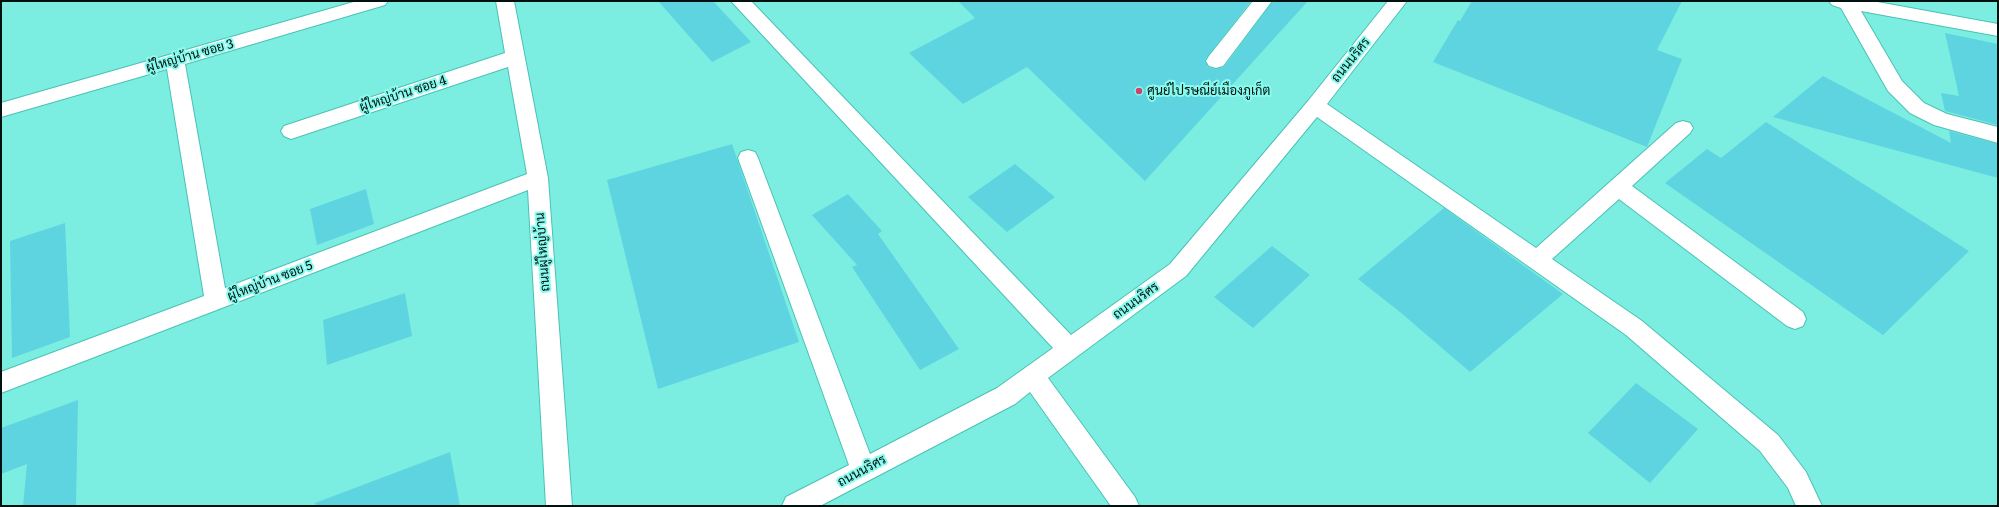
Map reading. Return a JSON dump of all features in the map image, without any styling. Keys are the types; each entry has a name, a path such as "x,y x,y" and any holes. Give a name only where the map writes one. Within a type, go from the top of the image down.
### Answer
{"street":[{"name":"ผู้ใหญ่บ้าน ซอย 3","path":"1,110 379,1"},
{"name":"ถนนผู้ใหญ่บ้าน","path":"505,1 538,178 559,506"},
{"path":"740,1 1069,349"},
{"path":"1216,61 1263,1"},
{"name":"ถนนนริศร","path":"795,506 1006,396 1178,270 1315,106 1398,1"},
{"path":"1842,1 1998,30"},
{"path":"1842,1 1895,86 1917,108 1941,120 1998,136"},
{"name":"ผู้ใหญ่บ้าน ซอย 4","path":"291,131 515,57"},
{"path":"174,60 216,301"},
{"path":"1315,106 1634,328 1769,443 1797,480 1809,506"},
{"path":"1537,260 1683,128"},
{"path":"748,158 864,470"},
{"name":"ผู้ใหญ่บ้าน ซอย 5","path":"1,383 538,178"},
{"path":"1618,187 1795,319"},
{"path":"1033,376 1126,506"}],"building":[{"path":"658,1 713,1 751,42 712,62"},
{"name":"ศูนย์ไปรษณีย์เมืองภูเก็ต","path":"958,1 1251,1 1205,60 1208,67 1216,69 1224,67 1273,1 1308,1 1145,181 1027,67 963,104 909,53 975,18"},
{"path":"1472,1 1682,1 1657,50 1682,59 1647,147 1433,62 1458,20 1460,21"},
{"path":"1945,33 1998,44 1998,125 1945,111 1941,93 1959,96"},
{"path":"1823,76 1951,143 1949,131 1998,144 1998,178 1773,117"},
{"path":"1766,122 1969,251 1883,335 1665,183 1707,149 1721,158"},
{"path":"732,144 799,342 658,389 607,180"},
{"path":"1015,164 1055,197 1007,232 968,197"},
{"path":"366,189 374,224 317,245 310,209"},
{"path":"848,194 882,231 878,234 959,349 920,370 852,267 857,265 812,215"},
{"path":"1444,208 1563,294 1470,372 1400,312 1358,279"},
{"path":"65,223 70,337 12,358 10,241"},
{"path":"1272,246 1310,275 1253,328 1214,297"},
{"path":"405,293 412,336 327,365 323,320"},
{"path":"1636,383 1698,429 1650,483 1588,433"},
{"path":"78,400 76,506 23,506 27,464 1,474 1,428"},
{"path":"450,452 460,506 316,506 315,503"}],"place":[{"name":"ศูนย์ไปรษณีย์เมืองภูเก็ต","path":"1139,91"}]}
